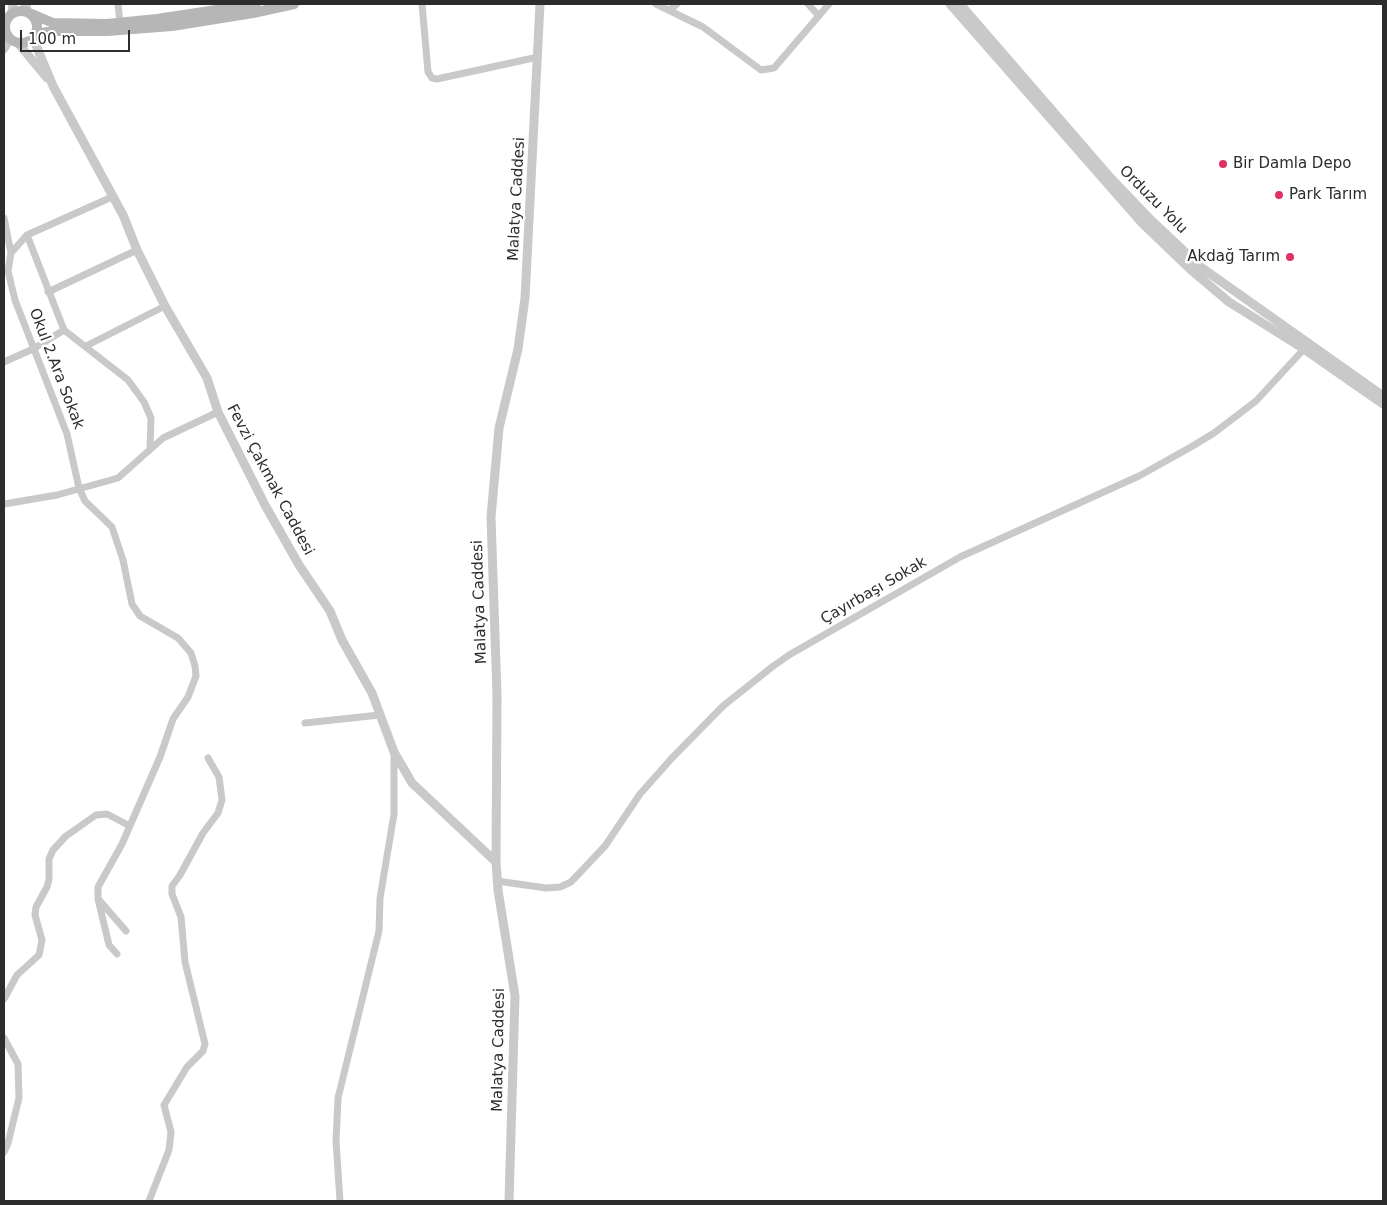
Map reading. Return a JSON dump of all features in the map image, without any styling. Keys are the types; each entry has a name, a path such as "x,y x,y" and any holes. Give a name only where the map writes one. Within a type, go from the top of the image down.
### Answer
{"main road":[{"path":"254,6 172,26 107,31 53,31 35,36 27,42 10,39 5,30 9,12 28,10 53,22 120,22 158,19 254,6 294,4"},
{"path":"28,10 37,24 35,36"}],"street":[{"path":"118,4 120,22"},
{"path":"422,4 428,72 432,78 437,79 538,57"},
{"name":"Malatya Caddesi","path":"509,1201 515,996 497,881 496,862 497,695 491,517 499,428 518,349 525,298 540,4"},
{"path":"656,4 703,27 761,70 774,68 829,4"},
{"path":"670,10 677,4"},
{"path":"808,4 819,16"},
{"path":"950,4 1142,223 1229,302 1304,349 1383,404"},
{"name":"Orduzu Yolu","path":"960,4 1108,175 1150,219 1196,262 1218,281 1383,396"},
{"path":"35,36 53,86"},
{"path":"4,50 10,39 53,86"},
{"name":"Fevzi Çakmak Caddesi","path":"53,86 112,198 123,215 137,250 165,306 207,378 218,412 286,542 330,611 342,640 372,693 394,752 412,783 496,862"},
{"path":"11,253 27,235 112,198"},
{"name":"Okul 2.Ara Sokak","path":"4,218 11,253 8,271 10,283 32,349 67,434 79,488 85,501 112,527 123,560 135,610 140,616 178,638 191,653 195,666 196,676 193,687 173,719 160,757 128,825 122,844 98,887 98,899"},
{"path":"27,235 64,330 128,380 144,402 151,418 150,448"},
{"path":"48,292 137,250"},
{"path":"86,346 165,306"},
{"path":"4,362 32,349 64,330"},
{"name":"Çayırbaşı Sokak","path":"497,881 546,888 560,887 571,882 605,846 640,794 672,758 723,706 788,655 960,558 1139,476 1191,447 1214,433 1256,401 1304,349"},
{"path":"4,504 57,495 118,478 163,438 218,412"},
{"path":"305,723 379,715"},
{"path":"340,1201 336,1141 338,1098 379,931 380,898 394,814 394,752"},
{"path":"149,1201 169,1150 171,1132 164,1106 187,1067 203,1051 205,1044 186,962 181,917 172,894 174,881 180,875 203,834 218,813 222,800 219,777 208,758"},
{"path":"4,999 16,975 39,954 42,947 35,915 36,907 47,887 49,859 53,850 66,836 96,816 107,814 128,825"},
{"path":"98,899 126,931"},
{"path":"98,899 109,945 117,954"},
{"path":"4,1038 18,1064 19,1098 4,1152"}],"place":[{"name":"Bir Damla Depo","path":"1223,164"},
{"name":"Park Tarım","path":"1279,195"},
{"name":"Akdağ Tarım","path":"1290,257"}]}
